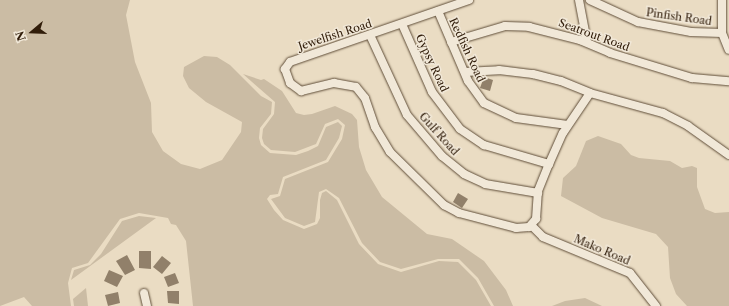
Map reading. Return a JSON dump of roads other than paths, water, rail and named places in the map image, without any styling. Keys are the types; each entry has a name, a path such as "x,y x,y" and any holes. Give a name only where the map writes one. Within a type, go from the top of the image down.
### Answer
{"street":[{"name":"Jewelfish Road","path":"469,0 290,62 286,69 290,83 301,90 334,82 356,87 365,98 375,127 390,152 444,205 459,213 516,228 531,225"},
{"path":"578,0 587,42"},
{"name":"Pinfish Road","path":"590,0 645,24 691,32 722,33"},
{"path":"722,0 722,33 729,50"},
{"name":"Redfish Road","path":"438,11 465,72 479,98 500,112 525,120 568,125"},
{"name":"Gypsy Road","path":"402,24 432,92 460,129 484,145 549,164"},
{"name":"Seatrout Road","path":"451,42 505,26 542,29 587,42 610,54 692,78 729,81"},
{"name":"Gulf Road","path":"370,35 407,115 442,156 464,174 485,184 538,193"},
{"path":"465,72 486,70 527,73 561,81 590,93 663,113 688,126 729,155"},
{"path":"531,225 536,219 538,193 549,164 568,125 590,93"},
{"name":"Mako Road","path":"531,225 543,237 630,273 656,306"},
{"path":"144,292 147,306"}]}
